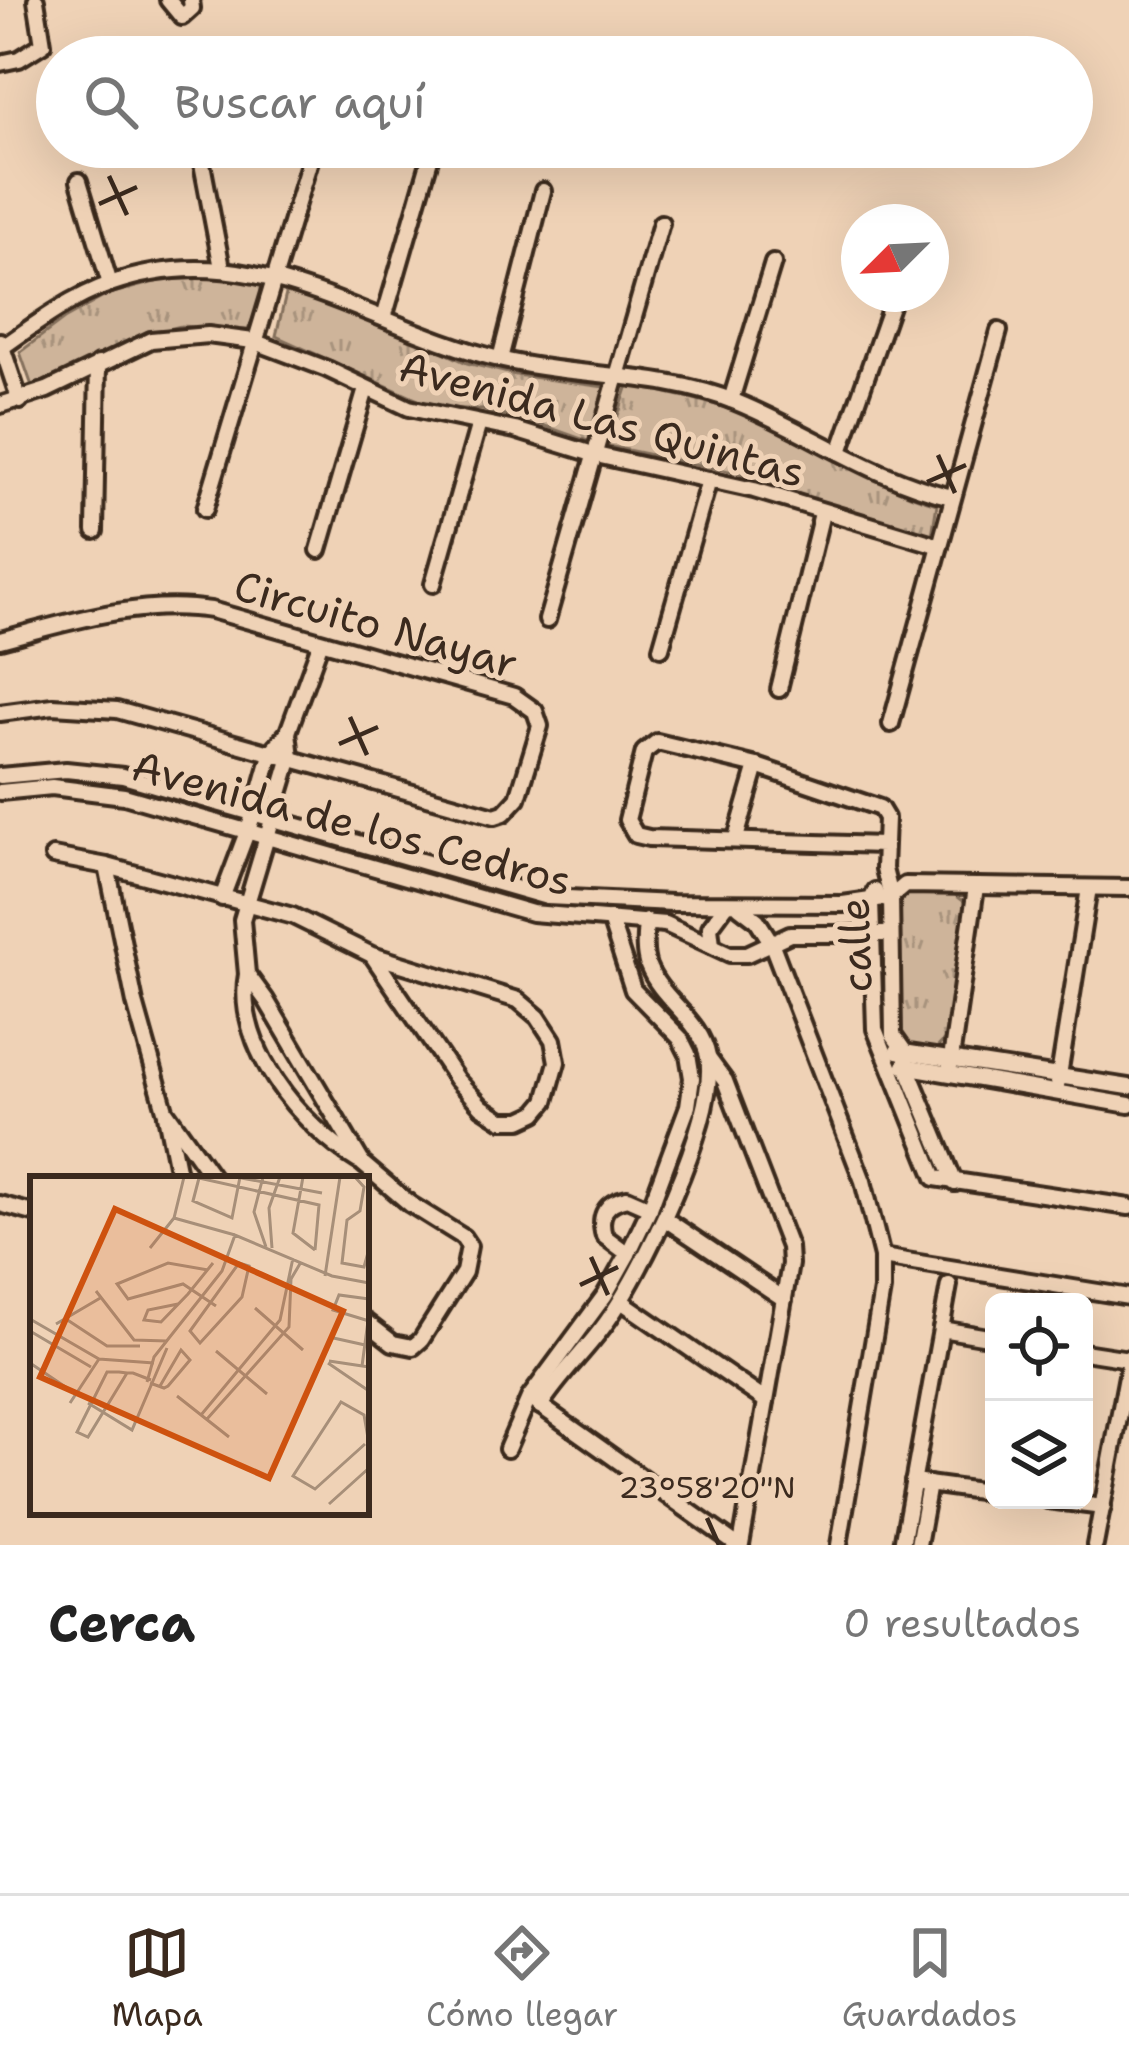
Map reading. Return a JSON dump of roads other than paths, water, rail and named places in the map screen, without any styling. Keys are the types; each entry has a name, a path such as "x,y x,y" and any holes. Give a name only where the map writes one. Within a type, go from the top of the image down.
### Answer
{"street":[{"path":"36,0 42,36"},
{"path":"168,0 182,17 192,8 191,0"},
{"path":"0,63 36,48"},
{"path":"203,168 222,268"},
{"path":"205,509 308,168"},
{"path":"383,318 427,168"},
{"path":"79,181 110,284"},
{"path":"500,359 543,191"},
{"path":"547,620 661,223"},
{"path":"731,400 773,263"},
{"name":"Avenida Las Quintas","path":"1,346 110,284 182,269 222,268 276,277 437,341 500,359 539,368 657,380 731,400 911,488 952,497"},
{"path":"840,452 888,312"},
{"path":"891,724 999,331"},
{"name":"Avenida Las Quintas","path":"0,404 20,401 151,340 179,334 253,341 409,408 754,490 940,547"},
{"path":"1,346 20,401"},
{"path":"95,531 98,364"},
{"path":"319,550 366,389"},
{"path":"433,584 479,423"},
{"path":"662,648 709,480"},
{"path":"779,689 822,513"},
{"name":"Circuito Nayar","path":"0,640 175,604 211,610 514,696 536,711 539,726 518,798 495,816 117,710 53,706 0,713"},
{"path":"223,898 272,751 288,732 320,644"},
{"path":"288,732 290,757 246,904 244,991 255,1037 285,1095 330,1144 463,1237 469,1258 413,1347 393,1343 369,1324"},
{"path":"884,844 636,835 627,820 644,752 649,745 664,742 757,766 880,808 886,818 884,869"},
{"path":"736,838 757,766"},
{"name":"Avenida de los Cedros","path":"0,776 95,772 272,816 547,897 818,904 891,897 905,885 1129,888"},
{"name":"Avenida de los Cedros","path":"0,792 65,788 124,796 532,913 646,921 682,929 739,955 790,934 890,934"},
{"path":"53,856 293,916 372,955 518,1000 538,1017 553,1040 557,1062 547,1101 520,1120 502,1120 482,1107 457,1080 372,955"},
{"path":"107,866 178,1176"},
{"name":"calle","path":"884,869 891,897 893,1035 955,1183"},
{"name":"calle","path":"884,869 872,898 874,1016 884,1056 935,1178 955,1183"},
{"path":"950,1066 976,887"},
{"path":"1056,1093 1089,888"},
{"path":"507,1449 628,1254 688,1106 692,1078 680,1038 642,1001 629,981 618,919 627,901"},
{"path":"712,944 710,927 731,904 757,920 771,942 863,1181 882,1257 881,1290 839,1545"},
{"path":"535,1402 739,1545 784,1299 789,1247 725,1081 708,1058 695,1026 659,986 645,950 646,921"},
{"path":"247,974 362,1164"},
{"path":"642,1001 659,986"},
{"name":"calle","path":"884,1056 1129,1087"},
{"path":"535,1402 621,1301 664,1219 704,1106 708,1058"},
{"name":"calle","path":"950,1066 1129,1106"},
{"path":"166,1110 212,1176"},
{"path":"955,1183 1129,1207"},
{"path":"628,1254 604,1236 602,1215 608,1206 627,1198 650,1208"},
{"path":"0,1204 30,1212"},
{"path":"664,1219 784,1299"},
{"path":"882,1257 1129,1298"},
{"path":"918,1545 921,1483 949,1285"},
{"path":"621,1301 766,1401"},
{"path":"940,1329 985,1336"},
{"path":"1093,1354 1129,1362 1096,1545"},
{"path":"921,1483 985,1492"},
{"path":"902,1545 921,1483"},
{"path":"1093,1506 1102,1507"}]}
